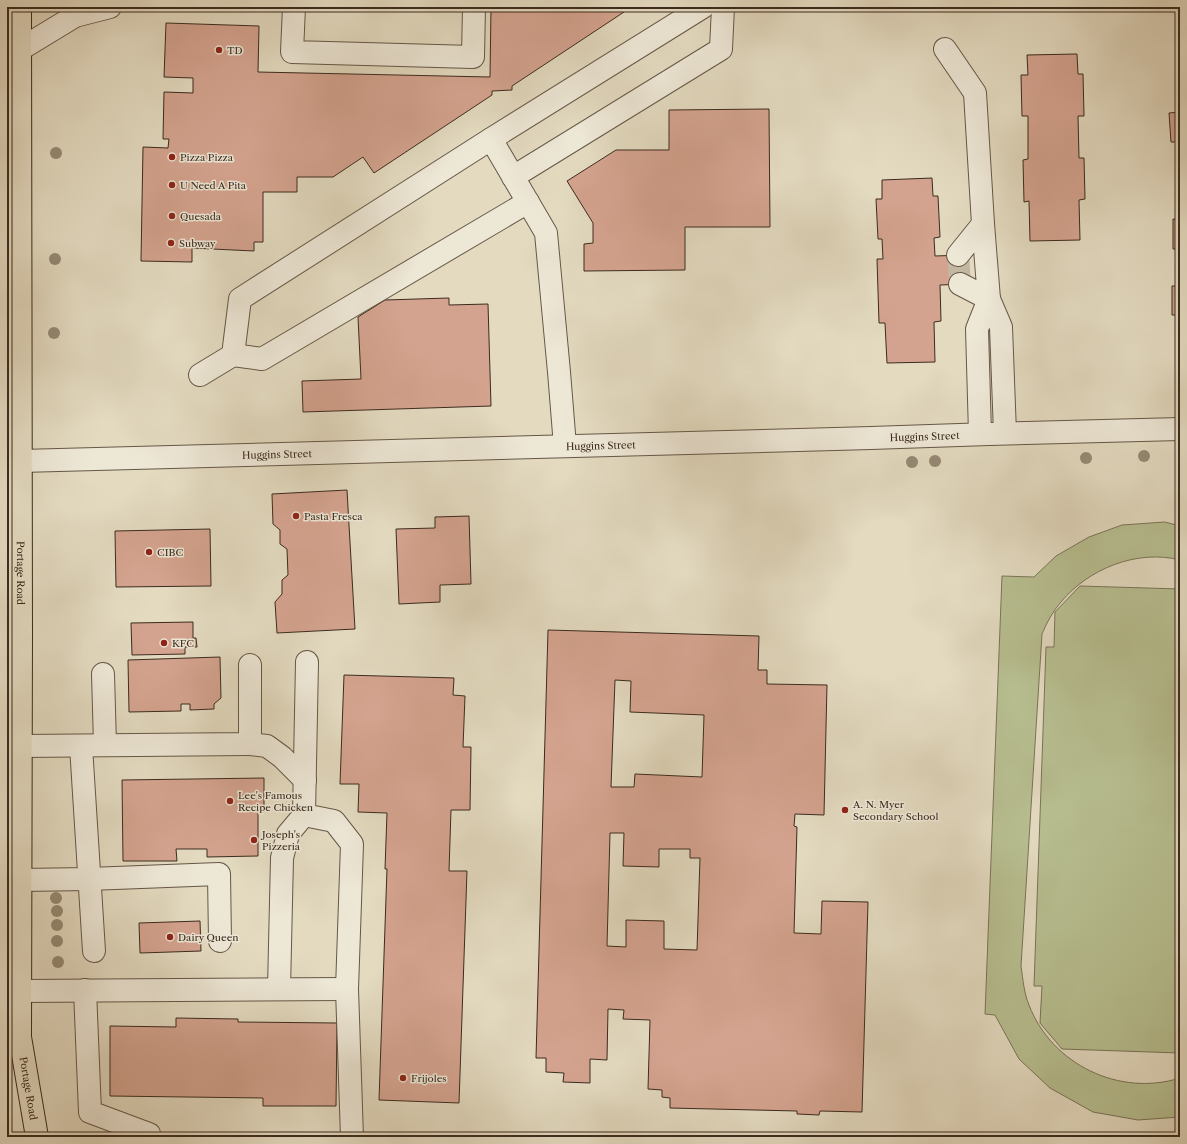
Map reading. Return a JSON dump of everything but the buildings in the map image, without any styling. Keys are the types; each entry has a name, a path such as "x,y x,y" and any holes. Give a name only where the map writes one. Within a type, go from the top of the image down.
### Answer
{"main road":[{"name":"Portage Road","path":"20,7 13,52 14,385 21,462 14,633 20,746 20,1037 37,1137"}],"street":[{"path":"13,52 75,16 110,7"},
{"path":"294,7 292,52 473,57 474,7"},
{"path":"233,355 240,299 702,7"},
{"path":"513,177 721,49 723,7"},
{"path":"945,49 975,93 989,299 1001,327 1005,433"},
{"path":"491,140 546,233 565,446"},
{"path":"200,375 233,355 262,359 528,202"},
{"path":"958,255 983,224"},
{"path":"960,284 989,299"},
{"path":"980,434 977,329 989,299"},
{"name":"Huggins Street","path":"21,462 1180,429"},
{"path":"279,989 282,858 288,834 304,815 307,662"},
{"path":"250,665 250,744"},
{"path":"103,674 105,745"},
{"path":"20,746 250,744 267,746 282,757 305,780"},
{"path":"81,746 94,951"},
{"path":"304,815 334,821 352,844 348,989 352,1137"},
{"path":"20,880 220,874 220,941"},
{"path":"20,991 348,989"},
{"path":"85,990 90,1112 149,1134 149,1137"}],"green space":[{"path":"1165,522 1180,526 1180,560 1164,557 1147,557 1114,564 1099,571 1072,590 1061,602 1050,617 1042,634 1021,966 1027,1000 1040,1026 1054,1044 1071,1059 1091,1071 1112,1079 1134,1083 1157,1083 1180,1078 1180,1117 1138,1120 1093,1112 1050,1088 1019,1059 995,1015 985,1014 1002,576 1034,577 1056,556 1089,537 1122,525"},
{"path":"1080,586 1180,589 1180,1053 1062,1049 1040,1023 1042,986 1034,986 1046,647 1054,647 1055,612"}],"tunnel":[{"path":"958,255 960,284"}],"place":[{"name":"TD","path":"219,50"},
{"name":"Pizza Pizza","path":"172,157"},
{"name":"U Need A Pita","path":"172,185"},
{"name":"Quesada","path":"172,216"},
{"name":"Subway","path":"171,243"},
{"name":"Pasta Fresca","path":"296,516"},
{"name":"CIBC","path":"149,552"},
{"name":"KFC","path":"164,643"},
{"name":"Lee's Famous Recipe Chicken","path":"230,801"},
{"name":"A. N. Myer Secondary School","path":"845,810"},
{"name":"Joseph's Pizzeria","path":"254,840"},
{"name":"Dairy Queen","path":"170,937"},
{"name":"Frijoles","path":"403,1078"}]}
